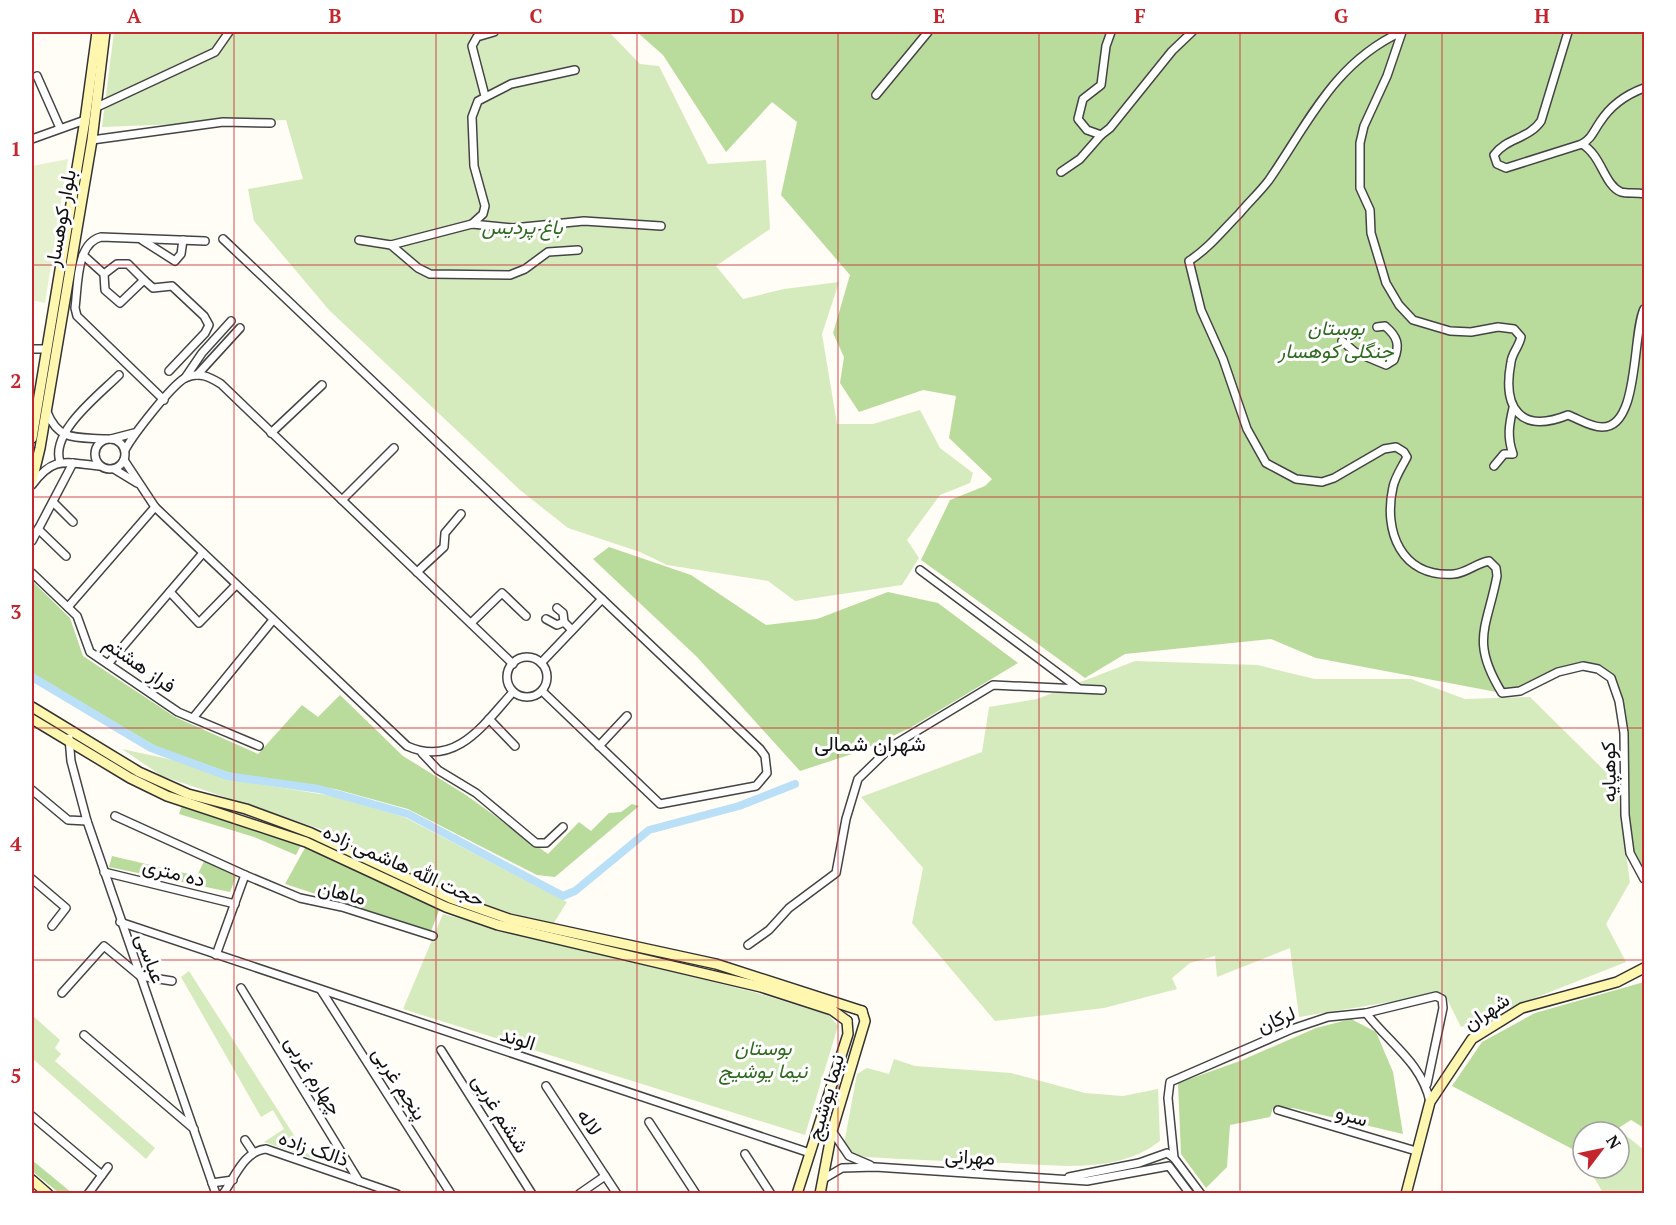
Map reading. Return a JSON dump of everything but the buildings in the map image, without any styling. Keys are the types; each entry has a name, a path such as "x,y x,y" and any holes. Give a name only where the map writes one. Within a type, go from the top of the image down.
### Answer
{"street":[{"name":"بلوار کوهسار","path":"32,483 80,206 77,193 97,32"},
{"name":"بلوار کوهسار","path":"32,438 32,425 70,204 77,193 92,140 105,32"},
{"path":"97,107 215,52 229,32"},
{"path":"484,96 472,46 477,37 494,32"},
{"path":"876,95 927,32"},
{"path":"1101,135 1087,130 1078,119 1083,99 1101,85 1106,46 1111,32"},
{"path":"1061,172 1080,159 1110,128 1172,51 1192,32"},
{"path":"1401,32 1387,76 1364,126 1360,143 1360,188 1370,210 1377,258 1386,283 1399,305 1413,320 1450,331 1471,332 1498,327 1514,329 1521,337 1519,346 1511,358 1508,380 1513,408 1509,442 1514,454 1504,454 1494,466"},
{"name":"کوهپایه","path":"1401,32 1376,44 1346,68 1306,119 1260,192 1206,250 1189,261 1201,310 1222,359 1247,429 1266,463 1296,479 1322,482 1340,475 1384,449 1396,447 1404,452 1407,458 1394,484 1391,498 1394,533 1405,559 1414,565 1440,573 1455,574 1488,561 1496,568 1497,576 1482,632 1482,645 1502,693 1520,692 1558,672 1583,666 1598,669 1611,678 1619,701 1624,733 1625,815 1630,853 1644,879"},
{"path":"1568,32 1541,121 1534,132 1500,146 1494,155 1497,164 1506,168 1582,144 1592,137 1612,106 1626,95 1644,88"},
{"path":"472,224 485,211 474,166 472,117 478,101 511,84 574,70"},
{"path":"37,76 60,128"},
{"path":"32,137 85,120"},
{"path":"92,140 223,122 271,123"},
{"path":"1582,144 1593,151 1614,188 1623,193 1644,194"},
{"path":"70,204 80,206"},
{"path":"359,240 391,245 472,224 513,228 584,221 661,226"},
{"path":"164,400 77,316 75,308 84,249 94,239 205,242"},
{"path":"140,239 175,261 181,254 183,240"},
{"path":"223,239 760,749 765,756 767,773 756,786 660,804 542,691"},
{"path":"391,245 418,268 430,274 510,275 525,269 548,252 578,250"},
{"path":"83,255 104,274 105,290 120,303 144,280"},
{"path":"104,274 117,264 128,264 153,288 172,286 204,316 209,325 205,333 169,371"},
{"path":"1513,408 1530,422 1543,423 1568,415 1592,425 1604,427 1617,423 1625,410 1629,394 1639,320 1644,309"},
{"path":"231,321 202,352 185,378 134,433 125,450 124,460 139,484 155,507 407,746 422,753 438,770 476,793 536,843 546,843 563,827"},
{"path":"1342,341 1355,352 1386,365 1394,360 1399,348 1395,335 1385,326 1377,327"},
{"path":"197,375 240,328"},
{"path":"32,349 46,349"},
{"path":"60,462 58,448 76,417 119,375"},
{"path":"185,378 197,375 210,377 221,384 513,663"},
{"path":"272,433 322,385"},
{"path":"46,410 52,424 64,436 108,439 120,442 125,450"},
{"path":"100,466 95,458 96,449 108,439 134,433"},
{"path":"342,500 394,448"},
{"path":"114,469 124,460"},
{"path":"32,483 43,470 60,462 114,469 139,484"},
{"path":"32,541 73,463"},
{"path":"54,503 73,522"},
{"path":"68,608 155,507"},
{"path":"417,572 444,547 445,533 461,514"},
{"path":"38,529 66,556"},
{"path":"108,664 203,553"},
{"path":"920,570 1078,688"},
{"name":"فراز هشتم","path":"32,573 77,616 90,652 178,712 259,746"},
{"path":"170,592 200,623 236,585"},
{"path":"471,623 502,592 526,616"},
{"path":"541,663 602,599"},
{"path":"557,608 563,613 564,622 572,630"},
{"path":"546,619 556,625 564,622"},
{"path":"193,718 273,620"},
{"path":"530,658 541,663 547,674 542,691 531,697 513,692 507,675 513,663 530,658"},
{"path":"748,945 769,930 789,908 836,873 846,819 858,778 892,746 993,685 1102,690"},
{"path":"422,753 459,747 513,692"},
{"path":"32,707 69,737 139,772 188,794 246,809 310,833 450,898 509,919 716,964 862,1011"},
{"path":"599,746 627,716"},
{"name":"حجت الله هاشمی زاده","path":"32,719 69,737 130,778 167,796 306,842 446,907 498,925 761,987 832,1010 847,1021"},
{"path":"489,719 515,746"},
{"name":"عباسی","path":"69,737 87,821 120,922 141,976 216,1194"},
{"path":"32,790 68,820 87,821"},
{"name":"ماهان","path":"115,816 300,898 342,906 433,936"},
{"name":"ده متری","path":"104,872 235,904"},
{"path":"216,955 245,875"},
{"path":"32,879 66,908 52,926"},
{"name":"الوند","path":"120,922 810,1153"},
{"path":"62,993 104,946 141,976 172,981"},
{"name":"شهران","path":"1406,1194 1431,1102 1472,1040 1522,1008 1617,982 1644,968"},
{"name":"چهارم غربی","path":"241,988 359,1180"},
{"name":"پنجم غربی","path":"321,990 451,1194"},
{"name":"لرکان","path":"1174,1158 1168,1098 1170,1082 1176,1077 1241,1053 1292,1029 1328,1017 1365,1013 1436,996 1442,999 1443,1008 1427,1084"},
{"path":"847,1021 862,1011"},
{"name":"نیما یوشیج","path":"820,1194 825,1178 832,1131 865,1021 862,1011"},
{"path":"1365,1013 1378,1029 1414,1063 1427,1084 1431,1102"},
{"name":"نیما یوشیج","path":"797,1194 848,1034 847,1021"},
{"path":"84,1035 194,1129"},
{"name":"ششم غربی","path":"441,1050 532,1194"},
{"name":"لاله","path":"546,1086 617,1194"},
{"name":"سرو","path":"1278,1110 1416,1151"},
{"path":"32,1116 102,1175"},
{"path":"649,1122 696,1194"},
{"path":"832,1131 849,1156 875,1167"},
{"path":"245,1140 253,1152"},
{"name":"ذالک زاده","path":"223,1194 253,1152 266,1149 397,1194"},
{"name":"مهرانی","path":"1064,1178 1139,1163 1167,1153 1174,1158"},
{"path":"745,1154 771,1194"},
{"path":"1174,1158 1201,1194"},
{"name":"مهرانی","path":"825,1178 842,1168 875,1167 1087,1181 1169,1166 1190,1194"},
{"path":"88,1194 108,1167"},
{"path":"579,1194 605,1176"},
{"path":"32,1180 48,1194"},
{"path":"212,1183 233,1180"}],"green space":[{"name":"باغ پردیس","path":"114,32 609,32 640,64 659,66 708,164 766,160 770,229 716,266 743,299 784,289 839,282 822,334 837,424 873,424 920,410 940,448 973,473 970,483 940,495 907,540 919,558 902,585 795,601 768,581 667,565 640,552 568,528 520,490 329,310 254,221 248,189 303,179 286,120 102,127"},
{"name":"بوستان جنگلی کوهسار","path":"637,32 1644,32 1644,879 1630,853 1624,733 1611,678 1583,666 1558,672 1520,691 1502,693 1316,658 1271,639 1125,654 1085,678 921,560 950,500 985,486 992,479 949,438 956,396 923,390 859,412 840,383 844,357 833,333 850,275 781,195 797,122 772,102 726,152 663,55"},
{"path":"68,159 45,303 32,300 32,166"},
{"path":"609,547 691,575 766,625 817,619 888,592 938,603 1018,663 910,728 858,752 800,771 697,657 593,559"},
{"path":"32,581 70,618 83,656 175,717 258,754 302,705 318,717 340,695 403,756 466,795 548,854 579,822 591,831 609,813 621,812 632,804 639,806 555,877 537,875 408,809 335,789 233,774 157,747 32,673"},
{"path":"1135,661 1257,665 1315,679 1411,679 1465,699 1530,697 1616,782 1630,882 1606,924 1626,962 1461,1027 1444,993 1299,1017 1290,948 1217,977 1215,956 1190,963 1172,978 1177,989 1104,1008 995,1021 912,923 923,868 861,797 982,752 989,707 1037,699"},
{"path":"122,749 173,760 234,780 332,796 404,817 567,902 552,926 448,893 335,834 162,776"},
{"path":"182,805 301,845 296,855 254,837 179,814"},
{"path":"306,846 440,908 431,931 285,884"},
{"path":"112,856 197,876 206,857 238,872 230,892 109,867"},
{"name":"بوستان نیما یوشیج","path":"443,914 757,993 829,1015 838,1026 805,1135 403,1009"},
{"path":"189,971 304,1151 320,1161 264,1142 284,1129 273,1110 261,1117 181,977"},
{"path":"1644,982 1644,1128 1631,1120 1571,1120 1571,1148 1452,1086 1482,1042 1535,1013"},
{"path":"32,1015 60,1040 55,1048 61,1054 55,1061 155,1148 146,1159 32,1058"},
{"path":"1351,1019 1376,1032 1393,1072 1403,1134 1293,1108 1273,1108 1270,1117 1230,1125 1227,1167 1206,1188 1181,1154 1178,1083 1240,1061 1316,1028"},
{"path":"894,1059 915,1066 1011,1073 1085,1093 1123,1096 1158,1089 1160,1141 1143,1152 1125,1159 1064,1166 900,1159 853,1154 844,1144 857,1074 867,1068 889,1074"},
{"path":"1631,1140 1644,1150 1644,1193 1600,1193 1602,1191 1595,1180 1631,1180"},
{"path":"32,1160 72,1193 59,1193 32,1171"}],"waterway":[{"path":"32,677 151,748 227,776 319,789 408,814 563,896 575,891 649,830 739,806 795,784"}],"district":[{"name":"شهران شمالی","path":"870,743"}]}
